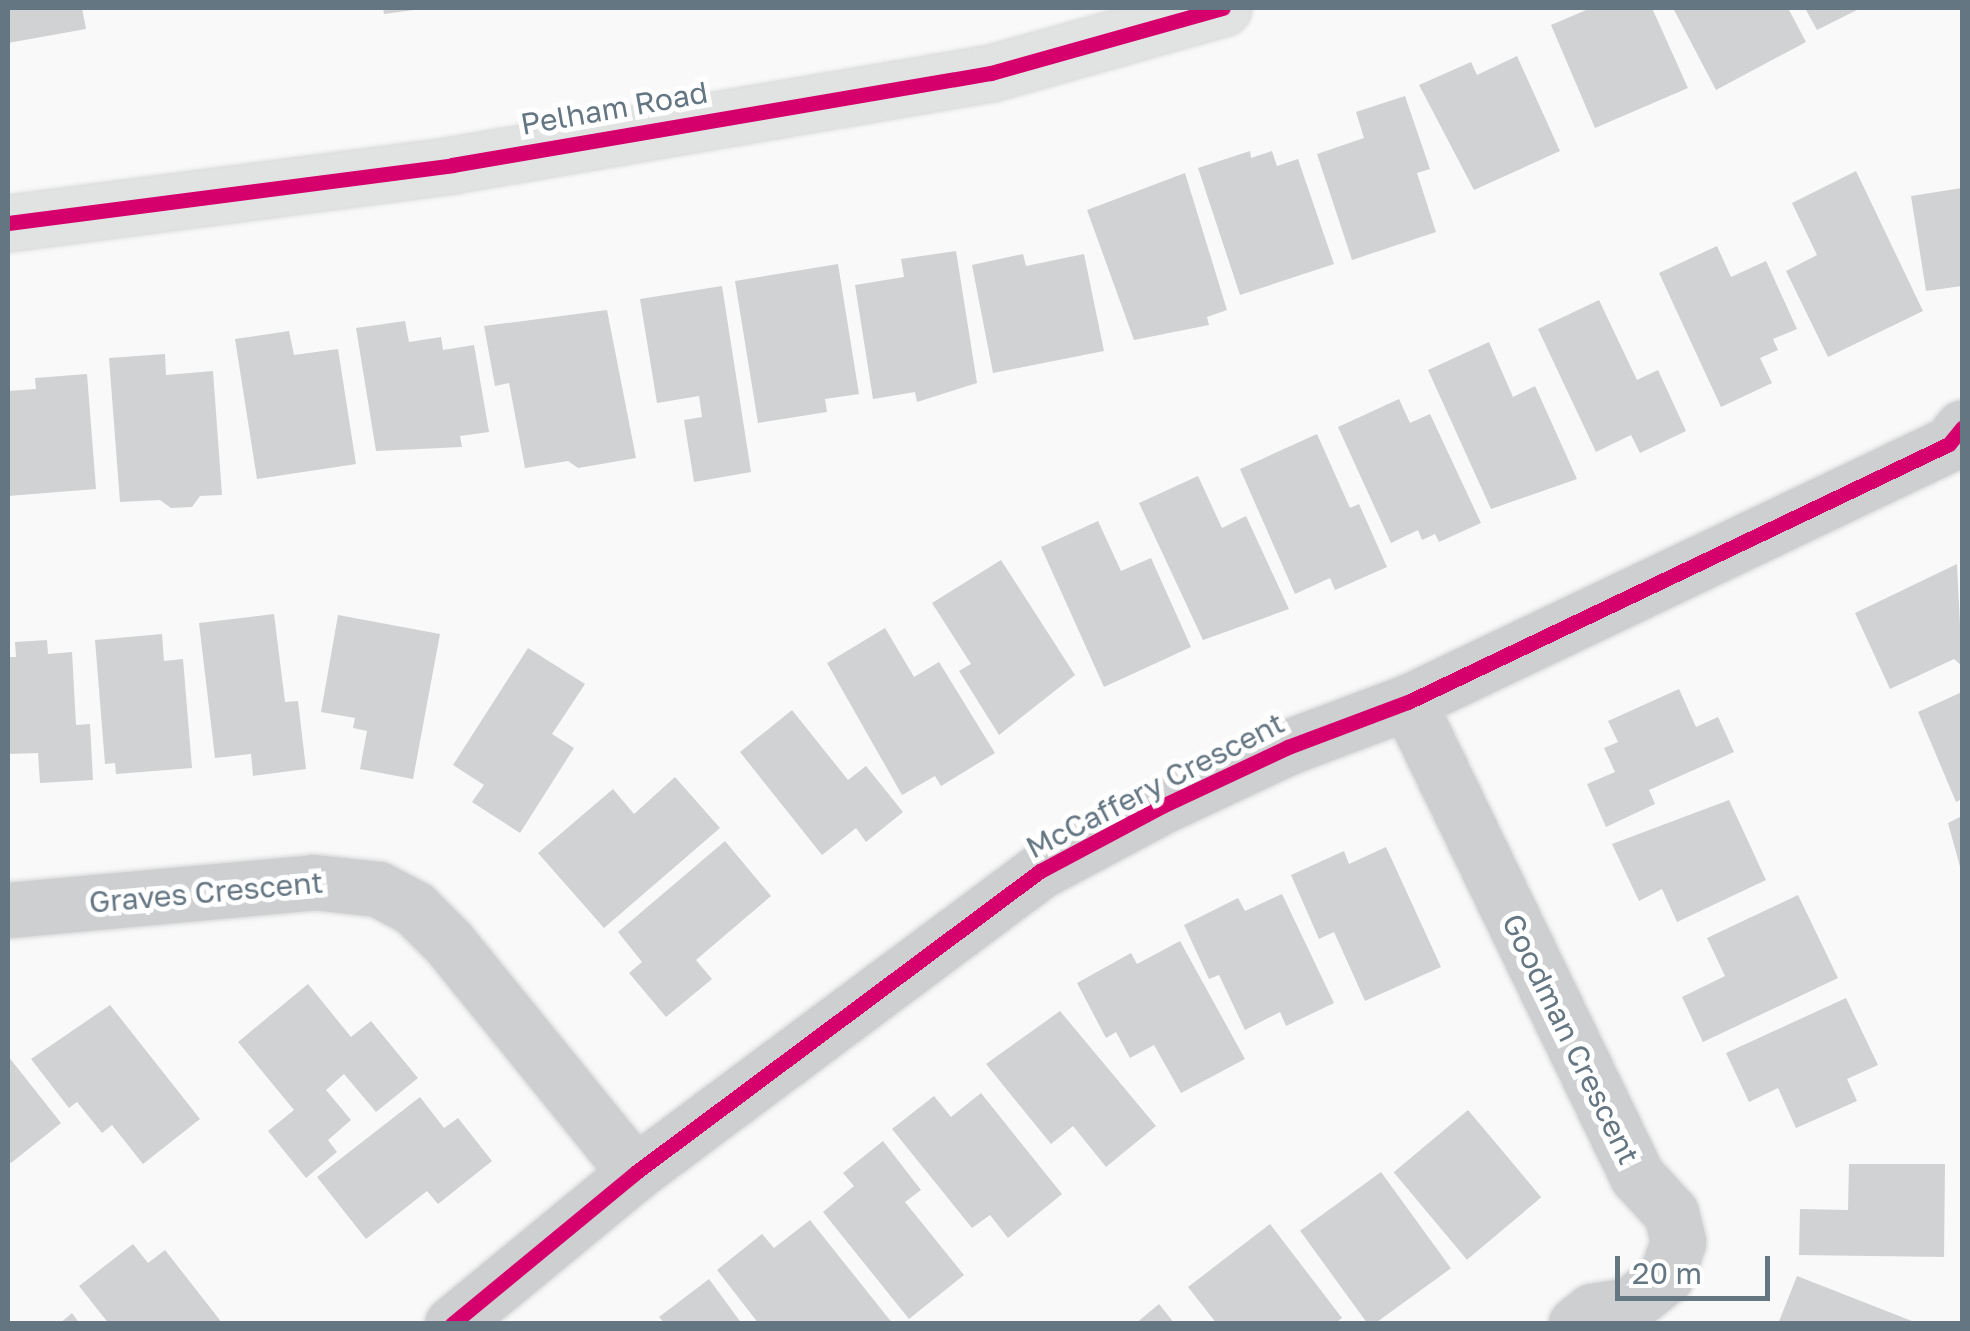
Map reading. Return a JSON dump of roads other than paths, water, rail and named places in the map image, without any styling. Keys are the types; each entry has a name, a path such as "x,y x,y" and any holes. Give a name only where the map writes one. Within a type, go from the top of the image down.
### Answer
{"main road":[{"name":"Pelham Road","path":"8,224 452,165 991,72 1223,8"}],"street":[{"name":"McCaffery Crescent","path":"452,1324 635,1173 1040,871 1288,747 1408,702 1950,444 1962,428"},
{"name":"Goodman Crescent","path":"1408,702 1637,1176 1671,1214 1678,1242 1666,1276 1630,1305 1592,1311 1576,1324"},
{"name":"Graves Crescent","path":"8,910 313,882 378,889 414,908 449,943 635,1173"}]}
